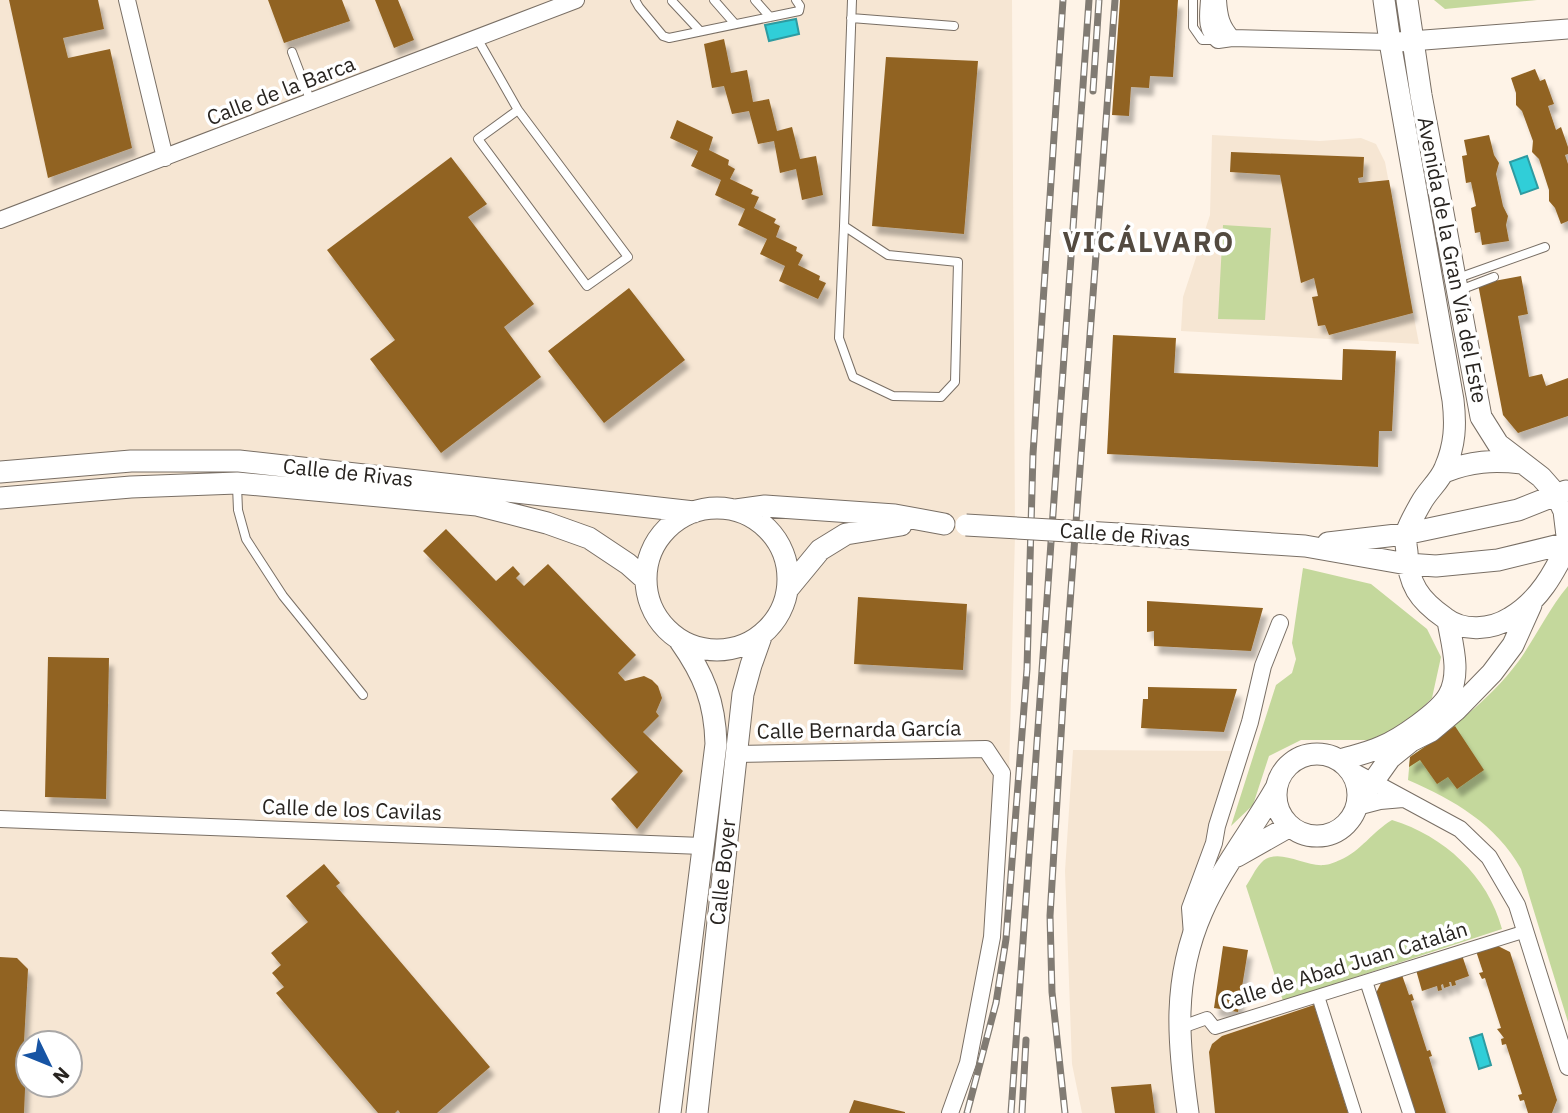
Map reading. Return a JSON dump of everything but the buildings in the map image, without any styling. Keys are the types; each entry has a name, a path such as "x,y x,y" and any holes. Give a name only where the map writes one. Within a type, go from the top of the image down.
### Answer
{"main road":[{"name":"Avenida de la Gran Vía del Este","path":"1384,0 1456,426 1453,446 1444,472 1422,500 1405,534"},
{"name":"Avenida de la Gran Vía del Este","path":"1407,0 1412,42 1481,417 1498,444 1562,492 1568,544"},
{"name":"Calle de Rivas","path":"0,472 131,461 239,461 694,512"},
{"path":"1444,472 1480,461 1522,463"},
{"name":"Calle de Rivas","path":"0,498 131,487 237,483 452,502 506,512 589,538 628,564 646,580"},
{"name":"Calle de Rivas","path":"1305,546 1405,534 1518,510 1562,492"},
{"name":"Calle de Rivas","path":"736,510 765,506 895,515 944,524"},
{"path":"715,508 736,510 760,522 777,541 787,565 788,590 779,615 762,634 745,645 726,650 705,650 670,634 655,615 647,592 649,558 659,538 675,522 694,512 715,508"},
{"name":"Calle de Rivas","path":"788,590 820,550 846,534 894,525 967,525 1305,546 1407,564 1436,566 1498,560 1568,544"},
{"path":"1405,534 1407,564 1412,583 1427,605 1448,621 1463,627 1477,628 1502,623 1533,600"},
{"path":"1276,788 1276,802 1281,816 1290,826 1315,836 1329,835 1341,829 1351,819 1357,805 1390,758 1411,741 1431,731 1483,683 1513,645 1533,600 1555,570 1568,544"},
{"path":"1345,765 1407,733 1449,696 1454,677 1454,655 1448,621"},
{"name":"Calle Boyer","path":"697,1113 743,694 762,634"},
{"name":"Calle Boyer","path":"670,1113 716,744 715,722 709,695 699,669 680,640"},
{"path":"1188,1113 1179,1050 1179,1003 1192,940 1202,912 1232,859 1257,823 1286,767 1306,755 1329,755 1345,765 1359,791 1357,805"},
{"path":"1232,859 1290,826"}],"street":[{"path":"127,0 165,158"},
{"name":"Calle de la Barca","path":"0,220 576,0"},
{"path":"1209,0 1210,32 1225,39 1412,42 1568,29"},
{"path":"1218,0 1219,18 1225,39"},
{"path":"1192,940 1190,908 1214,843 1250,722 1263,666 1280,623"},
{"name":"Calle Bernarda García","path":"736,754 986,749 1002,773 992,937 968,1063 950,1113"},
{"path":"1390,758 1393,785 1403,799"},
{"path":"1345,765 1460,829 1489,857 1517,905 1568,1067"},
{"path":"1357,805 1403,799"},
{"name":"Calle de los Cavilas","path":"0,818 702,846"},
{"path":"1214,843 1232,859"},
{"name":"Calle de Abad Juan Catalán","path":"1179,1028 1207,1018 1215,1028 1526,931"},
{"path":"1366,981 1409,1113"},
{"path":"1318,996 1355,1113"}],"lane":[{"path":"635,0 663,36 669,38 799,11 800,6 796,0"},
{"path":"714,0 735,24"},
{"path":"755,0 770,17"},
{"path":"844,226 888,255 958,262 955,382 940,397 893,396 853,377 839,338 852,0"},
{"path":"1193,0 1195,32 1202,40 1225,39"},
{"path":"672,1 701,31"},
{"path":"851,18 954,26"},
{"path":"477,38 518,110 628,257 587,286 478,139 518,110"},
{"path":"292,52 312,102"},
{"path":"1456,286 1545,247"},
{"path":"1456,286 1494,277"},
{"path":"237,483 238,510 246,539 283,596 363,695"}],"shaded area":[{"path":"0,0 1012,0 1015,535 1009,774 975,1019 945,1113 0,1113"},
{"path":"1212,135 1320,141 1361,138 1376,144 1385,162 1419,344 1181,331 1183,297 1210,215"},
{"path":"1073,750 1242,751 1214,842 1232,859 1202,912 1179,1027 1207,1018 1215,1028 1318,996 1355,1113 1082,1113 1072,1064 1065,871"}],"green space":[{"path":"1434,0 1537,0 1445,9"},
{"path":"1223,225 1271,228 1265,320 1218,319"},
{"path":"1303,568 1371,584 1427,629 1441,657 1432,698 1404,725 1371,740 1301,740 1269,756 1253,805 1231,826 1276,685 1292,673 1296,659 1292,643"},
{"path":"1568,586 1568,1022 1521,869 1511,853 1472,815 1442,796 1408,780 1410,757 1454,725 1494,690 1518,662"},
{"path":"1392,820 1429,836 1461,861 1475,875 1486,892 1502,929 1283,1001 1246,886 1255,871 1267,858 1275,856 1316,865 1332,863 1354,852"}],"water":[{"path":"796,19 799,34 769,41 765,25"},
{"path":"1527,156 1538,188 1521,194 1510,162"},
{"path":"1482,1034 1491,1065 1479,1069 1470,1038"}],"railway":[{"path":"967,1113 996,1003 1006,939 1027,669 1033,454 1063,0"},
{"path":"1011,1113 1089,0"},
{"path":"1093,91 1099,0"},
{"path":"1065,1113 1052,992 1050,916 1065,670 1115,0"},
{"path":"1022,1113 1026,1040"}],"district":[{"name":"VICÁLVARO","path":"1149,242"}]}
